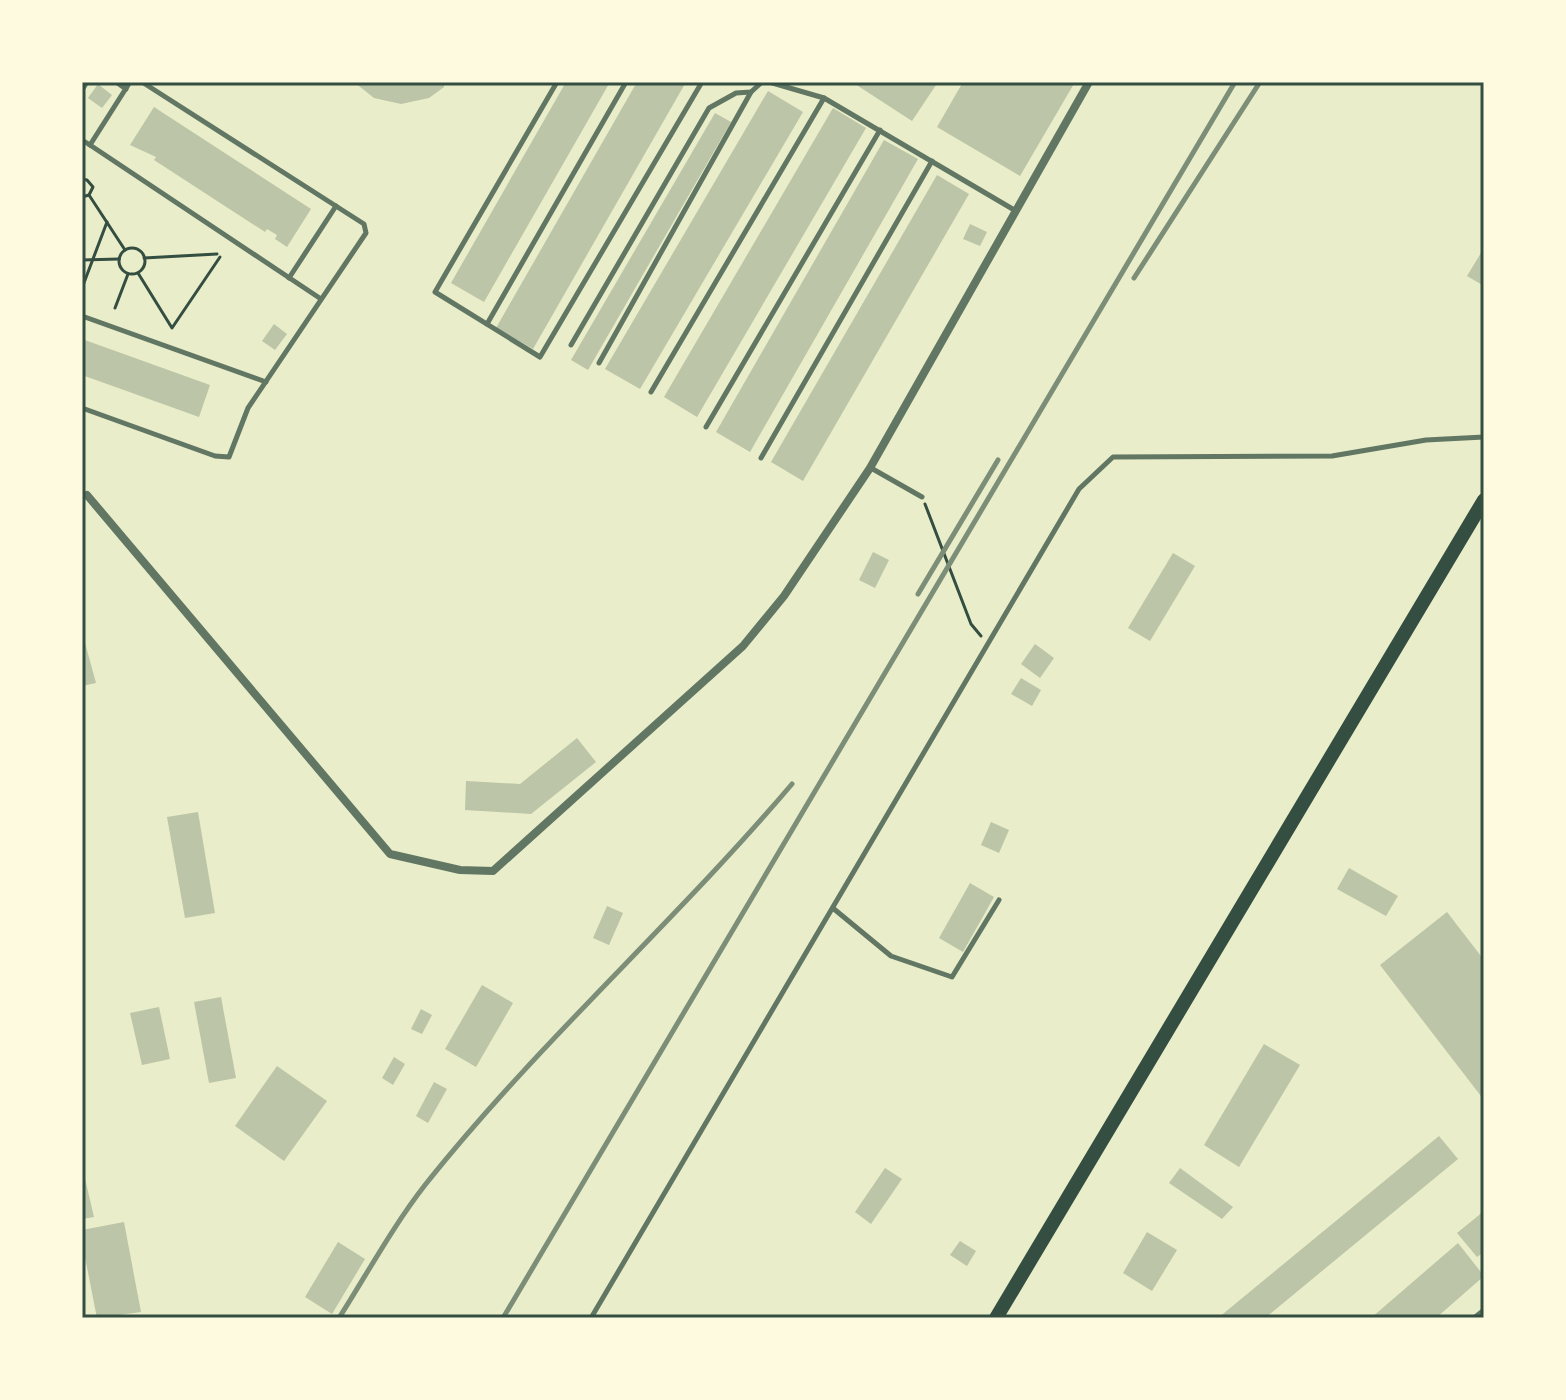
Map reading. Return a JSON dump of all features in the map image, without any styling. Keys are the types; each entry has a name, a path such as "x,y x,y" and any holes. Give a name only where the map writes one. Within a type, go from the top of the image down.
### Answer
{"main road":[{"path":"996,1318 1484,500"}],"street":[{"path":"84,494 390,854 460,870 493,871 743,646 784,596 870,468 1089,82"}],"lane":[{"path":"82,90 87,82"},
{"path":"116,82 126,89"},
{"path":"90,145 130,82"},
{"path":"82,408 215,456 229,457 248,408 366,233 364,224 142,82"},
{"path":"557,82 435,292 540,357 702,82"},
{"path":"487,324 626,82"},
{"path":"599,363 751,92 762,82"},
{"path":"769,82 824,98 1016,211"},
{"path":"571,345 709,108 736,93 751,92"},
{"path":"651,392 824,98"},
{"path":"706,427 880,130"},
{"path":"82,140 321,299"},
{"path":"761,458 932,161"},
{"path":"289,278 336,206"},
{"path":"82,316 266,382"},
{"path":"591,1318 1079,489 1113,457 1332,456 1426,440 1484,437"},
{"path":"870,468 922,497"},
{"path":"834,909 891,956 952,977 999,900"},
{"path":"1474,1318 1484,1310"}],"path":[{"path":"82,179 93,187 89,195 82,197"},
{"path":"89,195 125,250"},
{"path":"82,288 107,222"},
{"path":"135,249 144,258 144,265 138,273 128,274 120,268 119,259 125,250 135,249"},
{"path":"138,273 172,328 218,255 144,258"},
{"path":"82,260 119,259"},
{"path":"115,308 128,274"},
{"path":"922,497 971,624 989,644"}],"building":[{"path":"354,82 444,82 444,87 429,98 401,104 374,98"},
{"path":"566,82 610,82 484,302 451,283"},
{"path":"637,82 686,82 533,349 496,328"},
{"path":"852,82 938,82 912,121"},
{"path":"963,82 1075,82 1020,176 937,127"},
{"path":"98,84 112,95 102,108 88,98"},
{"path":"768,91 803,112 640,389 605,369"},
{"path":"154,107 311,209 287,247 275,239 277,235 267,229 265,232 154,160 156,157 130,145"},
{"path":"833,108 866,128 697,417 664,397"},
{"path":"715,113 731,122 588,370 571,360"},
{"path":"884,140 918,159 750,452 716,432"},
{"path":"937,175 969,194 803,481 771,462"},
{"path":"970,224 987,232 980,246 963,239"},
{"path":"1484,248 1484,286 1467,276"},
{"path":"274,324 287,334 275,350 262,341"},
{"path":"82,339 210,385 199,417 82,375"},
{"path":"873,552 889,560 875,588 859,580"},
{"path":"1173,553 1195,566 1150,641 1128,628"},
{"path":"82,632 96,683 82,686"},
{"path":"1035,644 1054,658 1040,678 1021,664"},
{"path":"1021,678 1041,690 1032,706 1011,694"},
{"path":"577,738 596,762 531,814 465,810 466,781 520,784"},
{"path":"198,812 215,913 185,918 167,817"},
{"path":"991,822 1009,830 999,853 981,845"},
{"path":"1349,868 1398,896 1386,916 1337,889"},
{"path":"970,883 994,897 963,952 939,938"},
{"path":"607,906 623,913 609,945 593,938"},
{"path":"1447,912 1484,960 1484,1100 1380,965"},
{"path":"482,985 513,1003 476,1067 445,1049"},
{"path":"221,997 236,1078 209,1083 194,1002"},
{"path":"159,1007 170,1059 142,1065 130,1013"},
{"path":"421,1009 432,1015 422,1034 411,1029"},
{"path":"1264,1044 1300,1065 1239,1167 1204,1145"},
{"path":"394,1057 405,1064 393,1085 382,1078"},
{"path":"277,1066 327,1101 284,1161 235,1126"},
{"path":"434,1082 447,1089 428,1123 416,1116"},
{"path":"1439,1136 1458,1159 1265,1318 1218,1318"},
{"path":"82,1166 94,1217 82,1219"},
{"path":"885,1168 902,1179 871,1224 855,1212"},
{"path":"1180,1168 1233,1207 1222,1219 1169,1183"},
{"path":"1484,1211 1484,1252 1477,1257 1457,1233"},
{"path":"124,1222 141,1312 97,1318 82,1230"},
{"path":"1147,1232 1177,1250 1152,1291 1123,1273"},
{"path":"960,1241 976,1251 967,1266 950,1255"},
{"path":"338,1242 365,1259 332,1314 305,1297"},
{"path":"1458,1243 1484,1276 1436,1318 1371,1318"}],"railway":[{"path":"503,1318 1235,82"},
{"path":"1134,278 1260,82"},
{"path":"918,594 998,460"},
{"path":"339,1318 413,1201 468,1133 792,784"}]}
